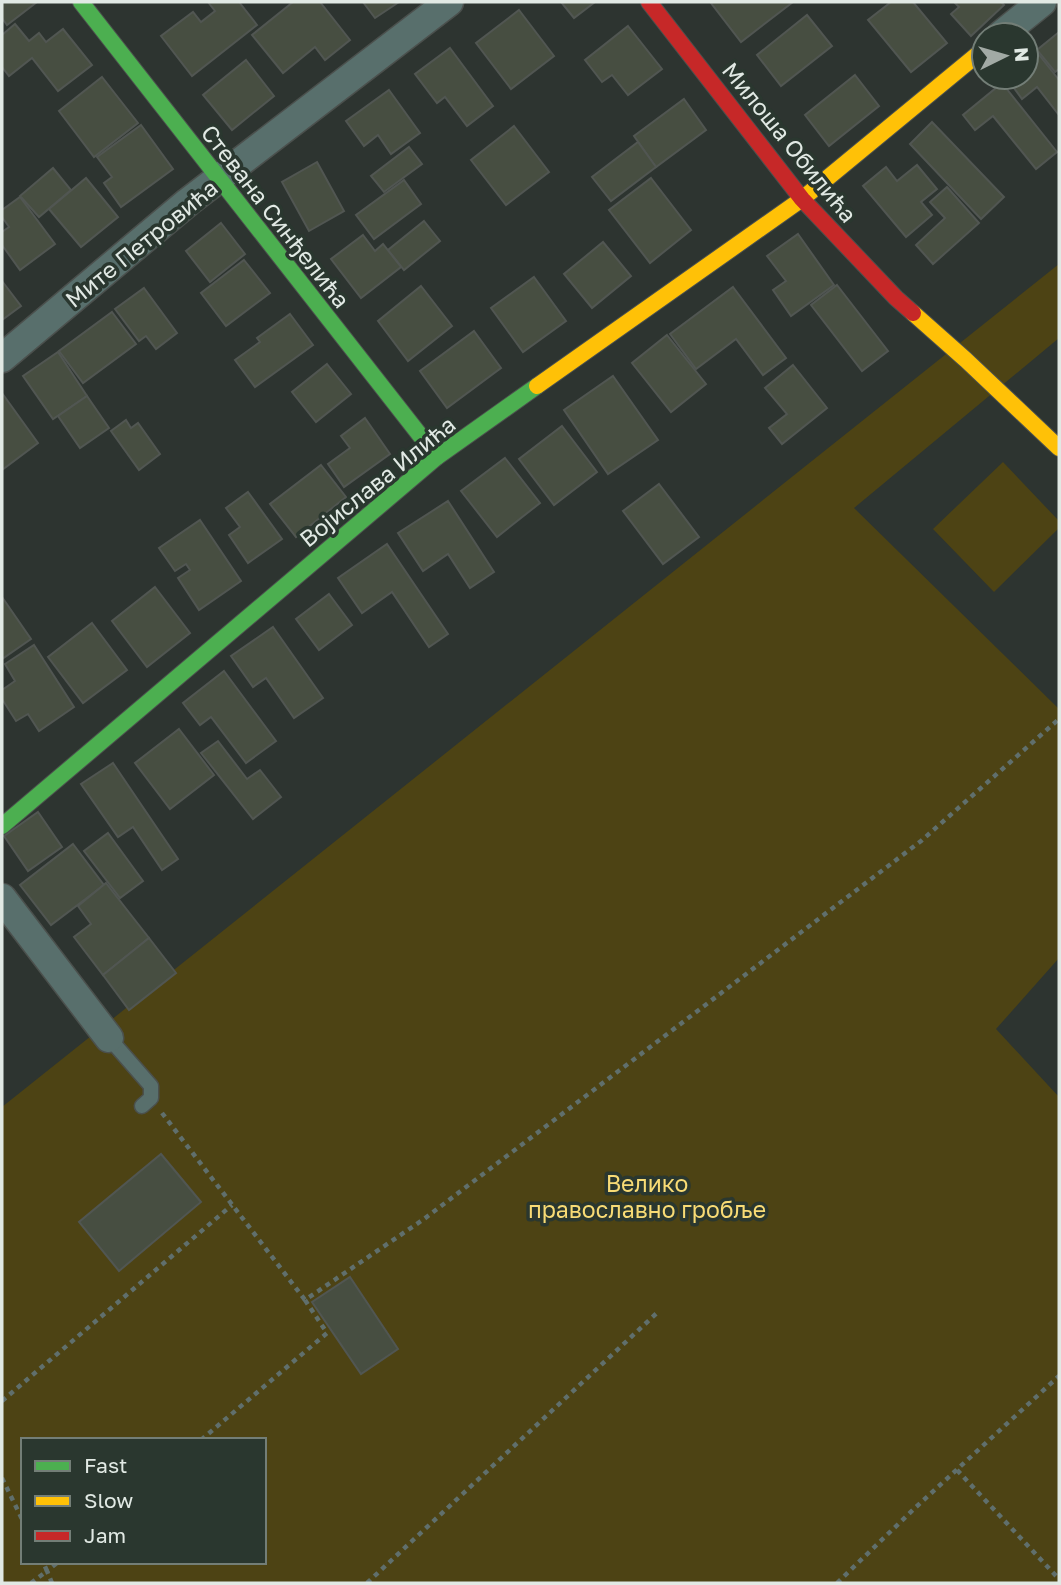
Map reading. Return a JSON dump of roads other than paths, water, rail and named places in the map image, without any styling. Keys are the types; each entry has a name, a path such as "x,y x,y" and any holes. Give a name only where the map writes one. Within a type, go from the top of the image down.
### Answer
{"street":[{"name":"Стевана Синђелића","path":"80,2 437,457"},
{"name":"Мите Петровића","path":"2,358 188,202 449,2"},
{"name":"Милоша Обилића","path":"649,2 802,199 896,298 1059,448"},
{"path":"1018,21 1042,2"},
{"name":"Војислава Илића","path":"2,826 437,457 802,199 970,61"},
{"path":"2,898 109,1038"}],"lane":[{"path":"109,1038 151,1086 152,1093 146,1102"}],"park label":[{"name":"Велико православно гробље","path":"647,1196"}]}
